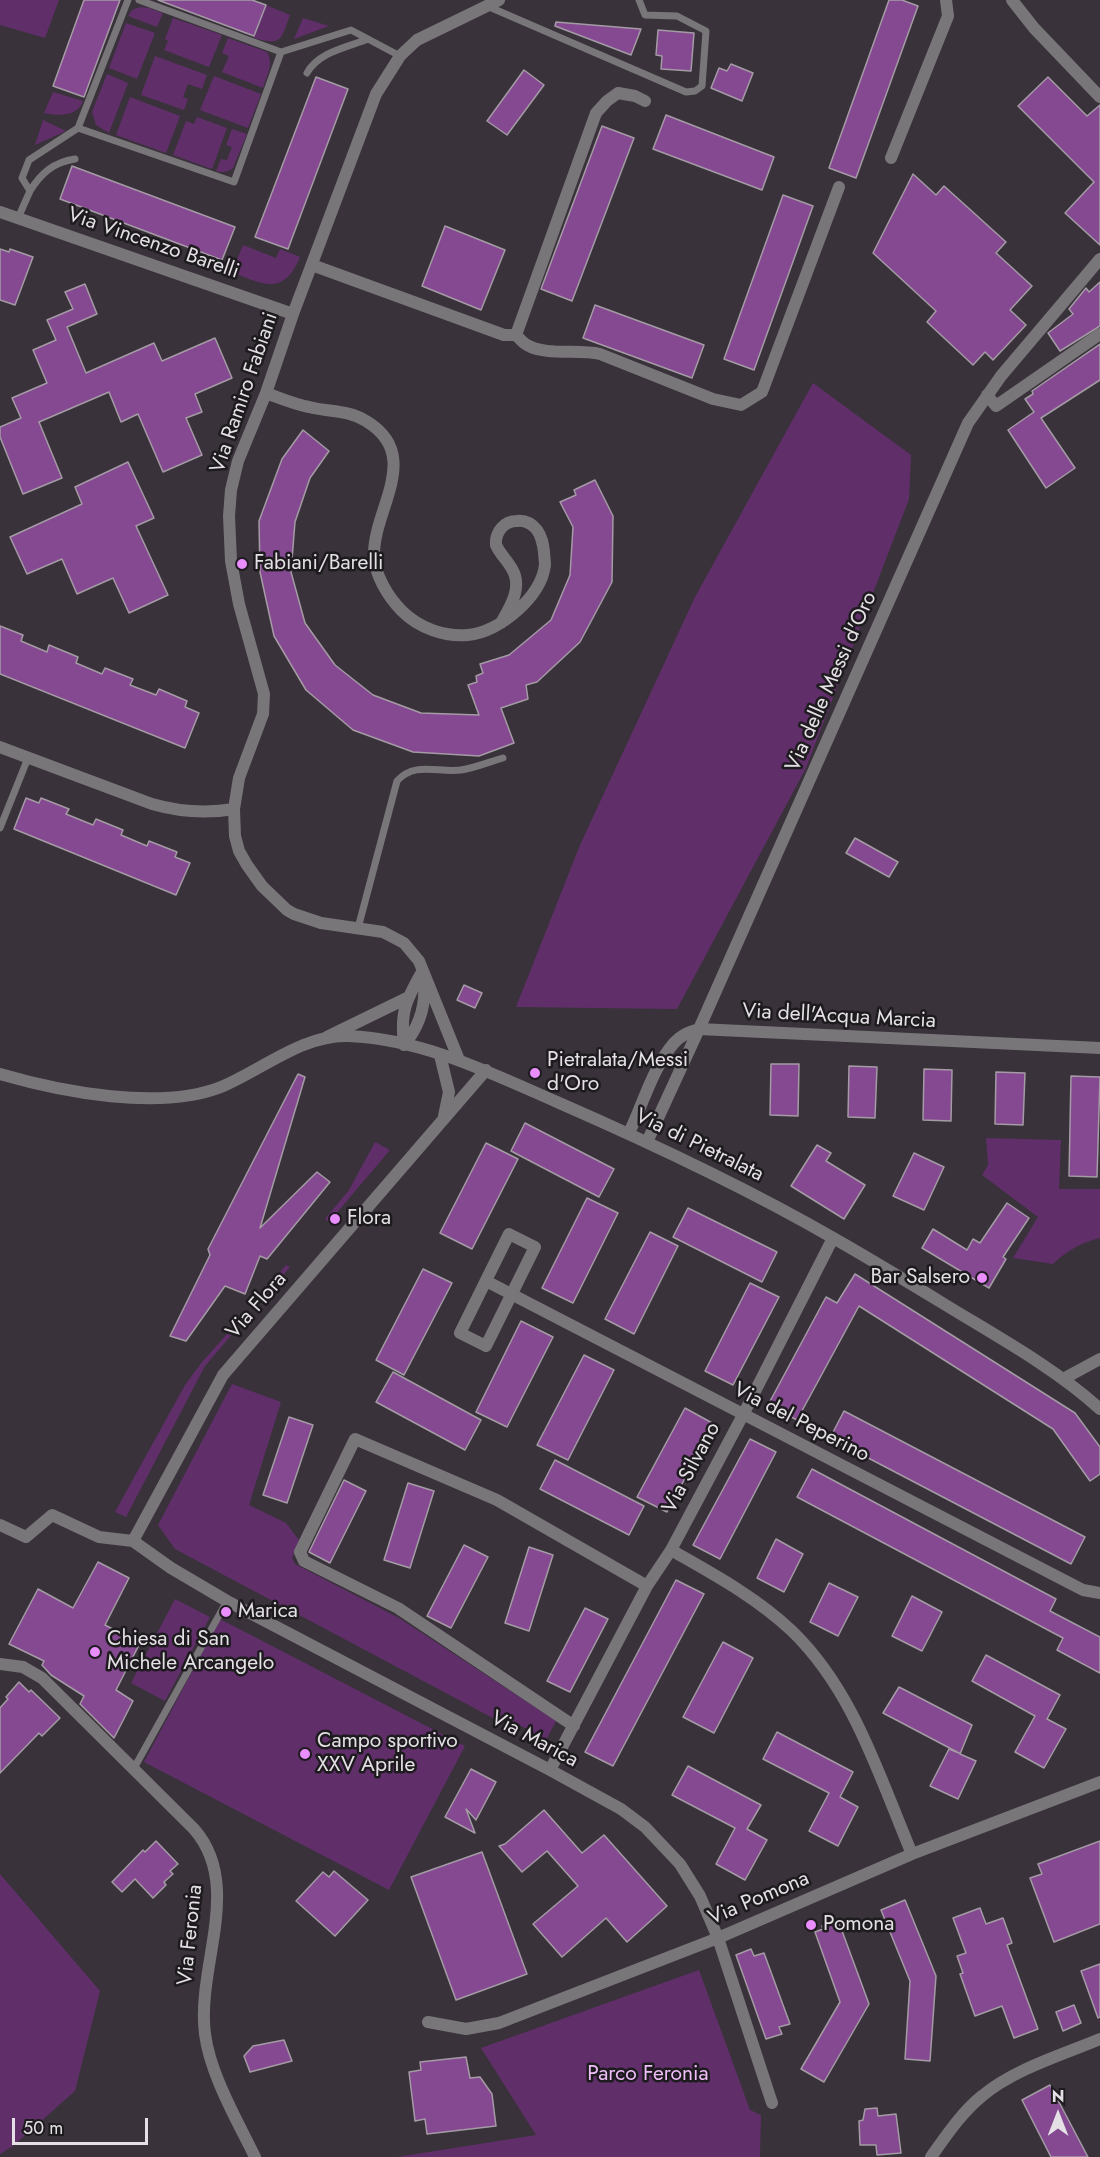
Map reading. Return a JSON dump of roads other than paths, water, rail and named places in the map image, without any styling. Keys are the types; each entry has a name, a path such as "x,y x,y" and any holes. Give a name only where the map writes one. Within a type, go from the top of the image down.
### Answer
{"street":[{"name":"Via Ramiro Fabiani","path":"459,1060 417,958 404,943 383,932 321,923 302,918 287,910 252,872 239,851 235,836 234,809 239,778 263,714 264,694 239,604 231,561 229,516 231,490 238,461 266,393 293,314 376,94 400,56 417,40 499,0"},
{"path":"891,158 948,16 946,0"},
{"path":"1012,0 1034,28 1100,97"},
{"path":"516,335 596,113 618,93 636,96 645,101"},
{"path":"312,265 504,335 516,335 527,345 540,350 583,351 600,354 713,399 741,405 762,392 839,187"},
{"name":"Via Vincenzo Barelli","path":"0,212 293,314"},
{"name":"Via delle Messi d'Oro","path":"699,1029 968,423 1001,376 1100,259"},
{"path":"987,395 996,406 1100,334"},
{"path":"266,393 310,408 344,411 375,427 384,435 393,456 394,469 393,482 377,534 374,555 377,572 401,610 428,629 457,635 480,633 501,623 520,609 532,595 545,565 543,543 540,534 533,527 524,521 506,523 495,539 498,551 513,570 517,583 513,601 501,623"},
{"path":"0,747 152,804 174,810 195,813 234,809"},
{"name":"Via Ramiro Fabiani","path":"404,1045 414,1032 424,1005 423,972"},
{"path":"404,1045 402,1019 407,998 423,972"},
{"path":"327,1037 407,998"},
{"path":"629,1133 654,1077 674,1043 684,1034 699,1029"},
{"path":"647,1142 699,1029"},
{"name":"Via dell'Acqua Marcia","path":"699,1029 1100,1048"},
{"name":"Via di Pietralata","path":"0,1074 45,1085 152,1099 200,1094 224,1086 284,1055 327,1037 350,1036 440,1054 486,1070 629,1133 749,1192 833,1238 1063,1379 1100,1409"},
{"name":"Via Flora","path":"440,1054 449,1092 443,1120"},
{"name":"Via Flora","path":"134,1541 223,1375 486,1070"},
{"path":"509,1234 536,1247 512,1294 486,1346 460,1333 509,1234"},
{"name":"Via Silvano","path":"550,1770 647,1586 671,1550 743,1415 833,1238"},
{"name":"Via del Peperino","path":"486,1281 1083,1590 1100,1593"},
{"path":"1063,1379 1100,1359"},
{"path":"574,1725 398,1608 304,1561 300,1552 355,1439 496,1500 647,1586"},
{"path":"0,1525 26,1537 52,1515 99,1537 134,1541"},
{"name":"Via Marica","path":"134,1541 171,1568 227,1601 621,1809 654,1836 688,1874 718,1938 771,2103"},
{"path":"671,1550 751,1598 790,1629 818,1659 849,1708 867,1743 912,1854"},
{"name":"Via Feronia","path":"0,1664 23,1667 42,1678 194,1829 207,1847 213,1863 218,1892 204,1995 205,2036 212,2062 255,2157"},
{"name":"Via Pomona","path":"428,2022 466,2030 500,2023 718,1938 912,1854 1100,1782"},
{"path":"931,2157 952,2127 980,2097 998,2084 1100,2039"}],"lane":[{"path":"30,191 22,178 29,160 78,128 128,0"},
{"path":"139,0 282,52 351,30 400,56"},
{"path":"487,6 686,92 695,91 702,86 706,31 677,16 645,15 639,0"},
{"path":"307,73 311,64 319,58 368,39"},
{"path":"78,128 234,182 282,52"},
{"path":"18,219 30,191 42,173 54,165 75,159"},
{"path":"0,828 28,758"},
{"path":"358,928 397,781 412,770 463,769 503,758"},
{"path":"133,1770 227,1601"}],"place":[{"name":"Fabiani/Barelli","path":"242,564"},
{"name":"Pietralata/Messi d'Oro","path":"535,1073"},
{"name":"Flora","path":"335,1219"},
{"name":"Bar Salsero","path":"982,1278"},
{"name":"Marica","path":"226,1612"},
{"name":"Chiesa di San Michele Arcangelo","path":"95,1652"},
{"name":"Campo sportivo XXV Aprile","path":"305,1754"},
{"name":"Pomona","path":"811,1925"}],"park label":[{"name":"Parco Feronia","path":"648,2075"}]}
